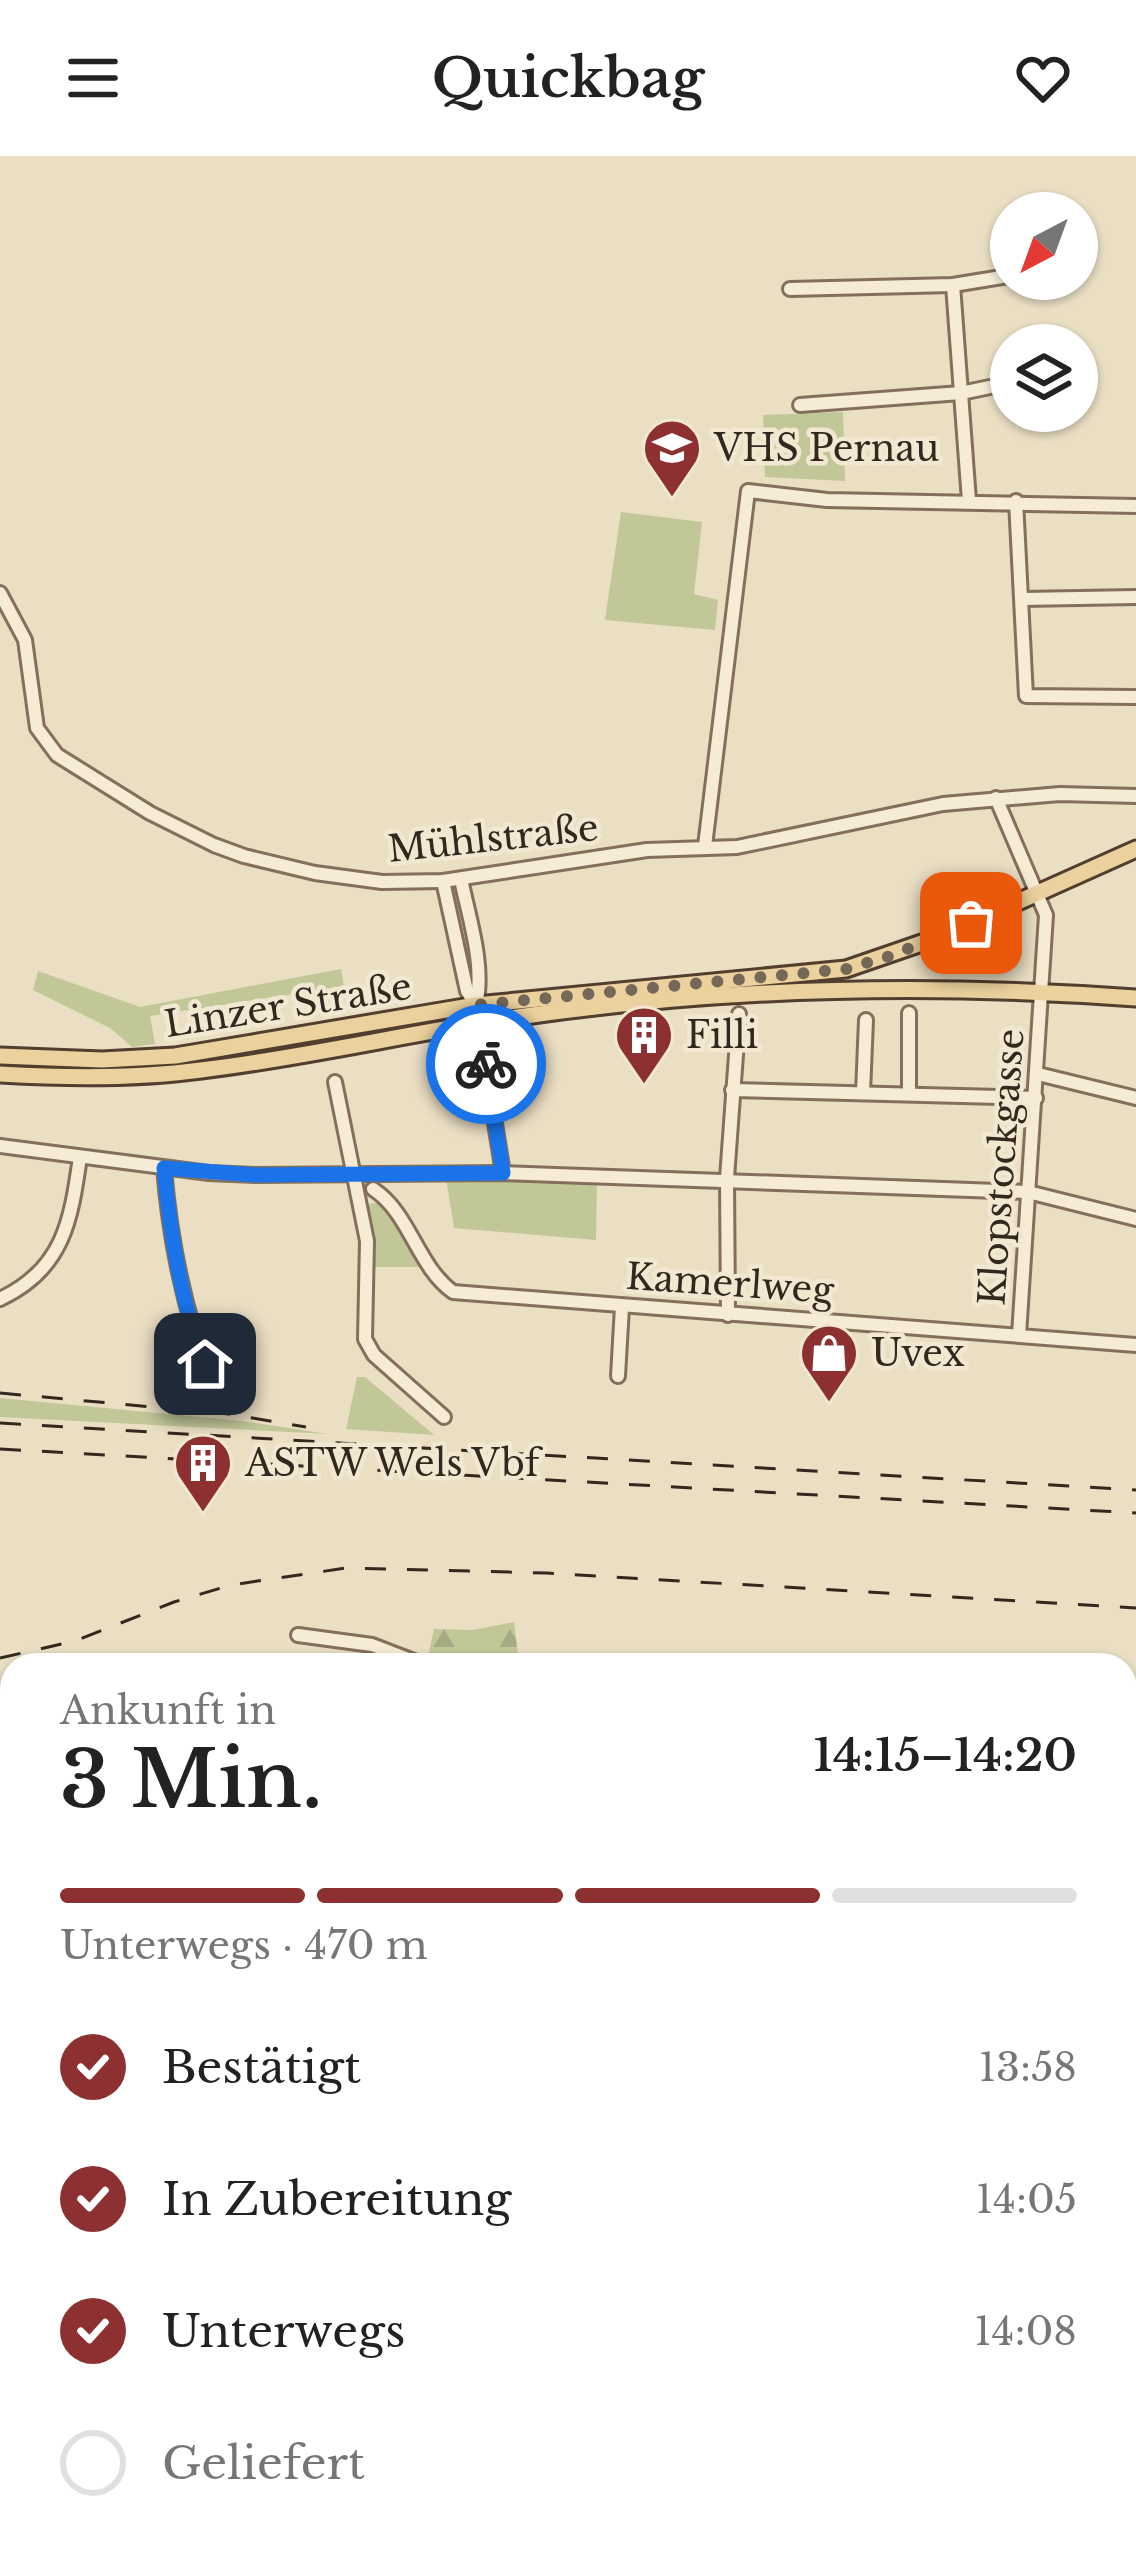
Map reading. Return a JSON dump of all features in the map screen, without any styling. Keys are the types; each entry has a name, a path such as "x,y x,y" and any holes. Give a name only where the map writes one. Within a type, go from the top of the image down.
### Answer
{"main road":[{"name":"Linzer Straße","path":"0,1056 102,1060 175,1056 846,969 890,956 1136,849"},
{"name":"Linzer Straße","path":"0,1074 85,1077 198,1071 477,1014 669,999 880,988 1136,998"}],"street":[{"path":"790,289 953,285 990,279"},
{"path":"953,285 968,501"},
{"path":"800,406 961,394 990,387"},
{"path":"705,846 748,491 827,500 1136,506"},
{"path":"1016,501 1026,696 1136,697"},
{"name":"Mühlstraße","path":"0,593 25,640 37,728 57,755 168,823 244,856 350,878 443,881 647,850 736,847 943,804 1060,794 1136,796"},
{"path":"1022,599 1136,597"},
{"name":"Klopstockgasse","path":"996,798 1046,915 1019,1335"},
{"path":"461,879 480,987 477,1014"},
{"path":"443,881 467,991 477,1014 503,1173"},
{"path":"909,1013 909,1094"},
{"path":"728,1315 727,1178 739,1015"},
{"path":"863,1093 866,1020"},
{"path":"1038,1074 1136,1098"},
{"path":"335,1082 368,1263 365,1339 374,1355 444,1417"},
{"path":"732,1090 1036,1098"},
{"path":"0,1146 255,1175 503,1173 1028,1192 1136,1219"},
{"path":"0,1299 25,1285 66,1238 80,1157"},
{"path":"164,1168 166,1204 195,1341 214,1388"},
{"name":"Kamerlweg","path":"373,1189 387,1198 430,1268 453,1292 1136,1345"},
{"path":"618,1376 622,1306"},
{"path":"298,1634 371,1645 392,1653"}],"green space":[{"path":"843,412 845,481 765,477 763,415"},
{"path":"621,512 702,522 694,594 718,600 715,630 605,620"},
{"path":"341,969 344,986 150,1016 155,1044 132,1047 110,1028 33,990 38,971 140,1007"},
{"path":"446,1178 597,1182 596,1240 454,1228"},
{"path":"385,1201 424,1267 374,1267 364,1205"},
{"path":"357,1377 365,1377 434,1435 346,1429"},
{"path":"0,1398 242,1421 328,1434 0,1417"},
{"path":"514,1622 518,1653 429,1652 434,1629 473,1630"}],"railway":[{"path":"0,1393 229,1414 306,1427"},
{"path":"0,1423 1136,1490"},
{"path":"0,1449 1136,1513"},
{"path":"22,1653 75,1641 231,1585 346,1568 547,1573 1136,1608"}],"way so far":[{"path":"486,1064 476,1005 846,969 971,923"}],"place":[{"name":"VHS Pernau","path":"672,499"},
{"name":"Filli","path":"644,1086"},
{"name":"Uvex","path":"829,1404"},
{"name":"ASTW Wels Vbf","path":"203,1514"}],"route":[{"path":"205,1364 195,1341 166,1204 164,1168 255,1175 503,1173 486,1064"}]}
